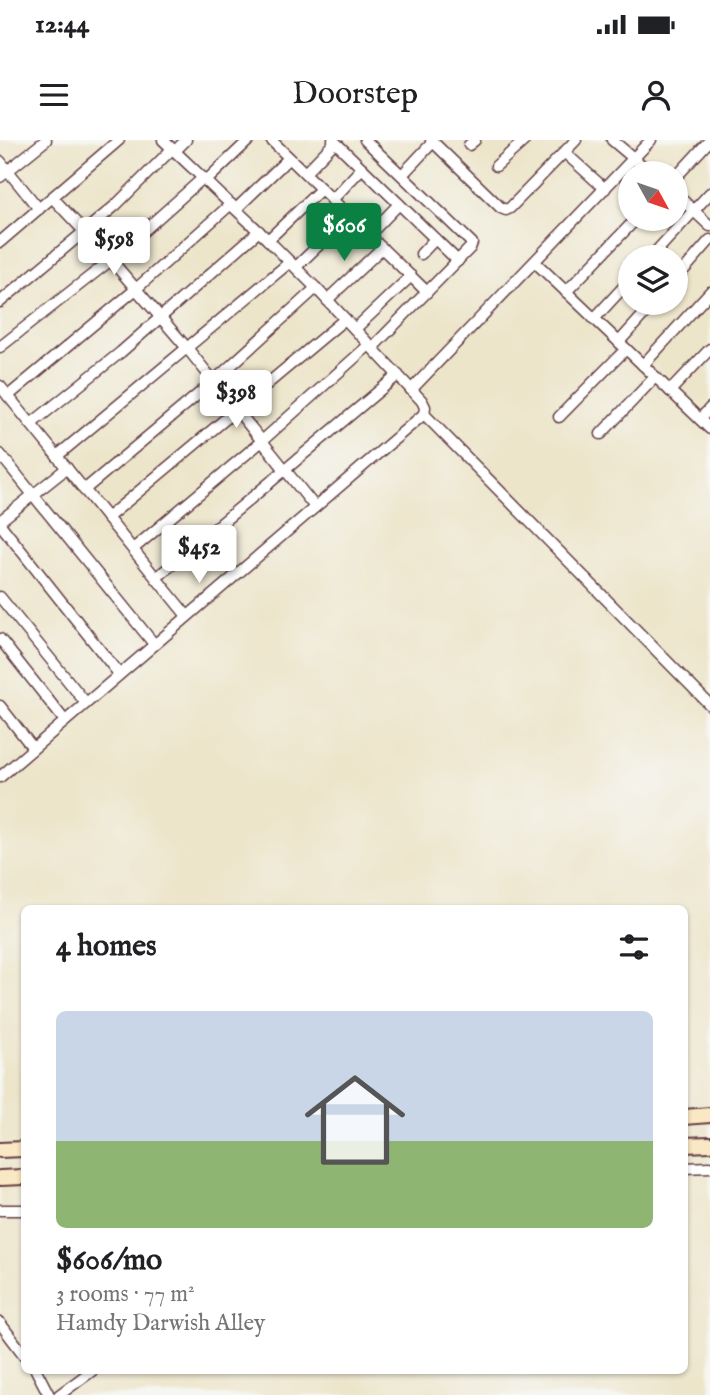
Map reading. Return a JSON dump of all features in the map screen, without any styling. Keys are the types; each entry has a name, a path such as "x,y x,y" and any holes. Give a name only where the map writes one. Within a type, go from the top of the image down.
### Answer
{"main road":[{"path":"688,1117 710,1115"},
{"path":"688,1145 710,1144"},
{"path":"0,1150 21,1149"},
{"path":"0,1178 21,1177"}],"street":[{"path":"4,174 46,140"},
{"path":"0,242 119,140"},
{"path":"2,773 422,416 425,407 293,264 163,140"},
{"path":"0,302 116,205 186,140"},
{"path":"0,347 111,260 249,140"},
{"path":"271,140 427,292"},
{"path":"133,549 371,346 470,248 472,243 365,140"},
{"path":"496,166 525,140"},
{"path":"559,140 605,189"},
{"path":"402,175 432,141 506,210 576,140"},
{"path":"612,140 637,161"},
{"path":"411,390 651,140"},
{"path":"688,164 710,140"},
{"path":"305,173 334,141 458,261"},
{"path":"8,396 289,158"},
{"path":"0,161 4,174 39,209"},
{"path":"332,200 362,168"},
{"path":"268,240 321,189"},
{"path":"662,245 710,193"},
{"path":"52,197 187,348 315,506"},
{"path":"369,235 398,204"},
{"path":"688,206 710,226"},
{"path":"57,456 349,216"},
{"path":"31,424 121,352 259,231"},
{"path":"566,292 624,231"},
{"path":"421,254 435,239"},
{"path":"688,265 710,240"},
{"path":"327,300 382,248"},
{"path":"535,262 710,429"},
{"path":"355,329 411,276"},
{"path":"84,490 214,381 316,288"},
{"path":"643,365 710,292"},
{"path":"594,319 618,293"},
{"path":"559,417 622,346 645,315"},
{"path":"107,518 345,319"},
{"path":"670,391 710,349"},
{"path":"156,578 398,375"},
{"path":"601,434 655,377"},
{"path":"0,386 187,616"},
{"path":"700,419 710,408"},
{"path":"422,416 710,705"},
{"path":"0,454 154,644"},
{"path":"67,468 0,523 120,674"},
{"path":"0,597 86,703"},
{"path":"0,639 65,721"},
{"path":"0,706 33,748"},
{"path":"688,1168 710,1167"},
{"path":"0,1210 21,1210"},
{"path":"0,1323 21,1352"},
{"path":"38,1374 50,1395"},
{"path":"59,1395 88,1374"}]}
